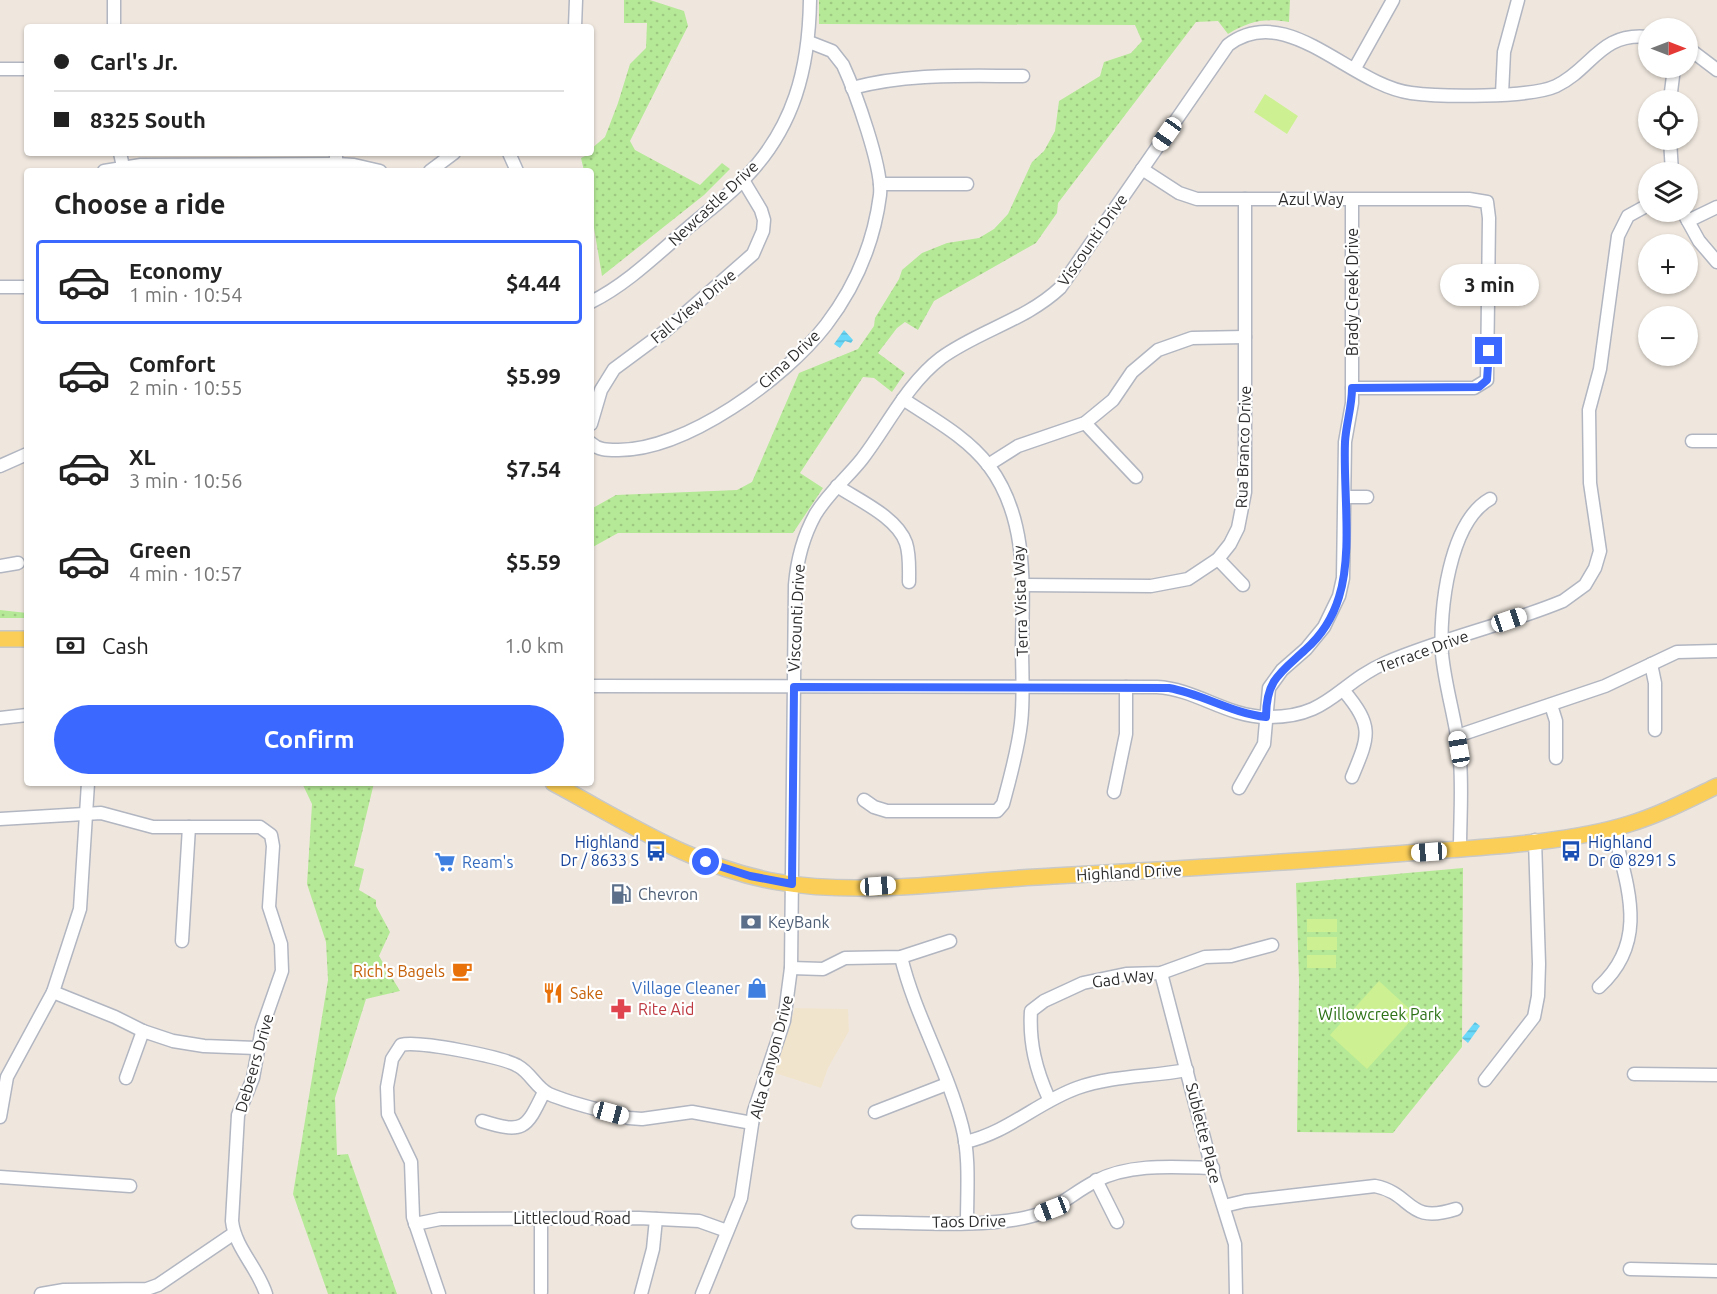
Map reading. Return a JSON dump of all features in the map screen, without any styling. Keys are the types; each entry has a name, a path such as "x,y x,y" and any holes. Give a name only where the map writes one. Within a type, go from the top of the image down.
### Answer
{"main road":[{"path":"0,639 24,639"},
{"name":"Highland Drive","path":"559,786 683,853 736,872 792,884 858,888 1192,869 1460,849 1613,828 1659,813 1717,786"}],"street":[{"path":"114,0 114,24"},
{"path":"575,24 576,0"},
{"name":"Newcastle Drive","path":"594,300 626,280 743,180 766,153 785,120 800,83 809,42 810,0"},
{"path":"1354,68 1394,0"},
{"path":"1502,94 1504,52 1518,0"},
{"name":"Viscounti Drive","path":"792,884 797,567 811,524 837,486 861,461 903,399 924,374 942,358 1040,304 1060,288 1228,45 1248,30 1270,26 1282,28 1386,86 1412,93 1502,94 1540,92 1556,86 1612,42 1638,37"},
{"name":"Cima Drive","path":"594,445 601,449 627,450 668,441 734,407 804,350 827,324 855,280 870,236 880,184 876,161 852,88 837,56 832,51 809,42"},
{"path":"1698,56 1717,70"},
{"path":"0,69 24,69"},
{"path":"852,88 900,77 1023,76"},
{"path":"434,168 450,156"},
{"path":"128,168 141,165 336,163 367,168"},
{"name":"Azul Way","path":"1142,169 1188,197 1352,200 1469,199 1487,202 1489,218 1489,373 1483,385 1474,388 1352,388"},
{"name":"Fall View Drive","path":"594,415 602,390 614,369 664,332 753,254 763,231 764,220 761,210 743,180"},
{"path":"880,184 967,184"},
{"name":"Rua Branco Drive","path":"1023,585 1170,584 1188,579 1218,558 1238,528 1243,510 1245,199"},
{"name":"Brady Creek Drive","path":"1239,788 1260,756 1264,744 1269,688 1274,678 1317,638 1333,613 1339,596 1345,562 1345,442 1352,388 1352,200"},
{"path":"1698,213 1717,207"},
{"name":"Terrace Drive","path":"594,686 1126,687 1182,690 1227,709 1266,717 1303,713 1332,700 1373,669 1563,601 1579,591 1595,568 1600,542 1590,483 1589,410 1600,369 1622,226 1628,216 1638,210"},
{"path":"1689,222 1699,241 1717,262"},
{"path":"0,287 24,287"},
{"path":"988,465 1018,446 1085,423 1113,400 1132,372 1158,350 1192,338 1245,338"},
{"name":"Terra Vista Way","path":"864,800 874,807 887,811 997,811 1004,804 1019,738 1023,585 1014,520 1000,482 988,465 962,439 903,399"},
{"path":"1085,423 1136,477"},
{"path":"1692,441 1717,441"},
{"path":"0,466 24,455"},
{"path":"837,486 888,520 902,534 909,556 909,582"},
{"path":"1345,497 1367,497"},
{"path":"1460,849 1460,762 1442,643 1451,562 1471,514 1490,499"},
{"path":"1218,558 1243,585"},
{"path":"0,566 18,563"},
{"path":"1457,736 1605,686 1677,652 1717,651"},
{"path":"1651,664 1655,683 1655,730"},
{"path":"1114,792 1125,740 1126,687"},
{"path":"1344,691 1358,708 1365,725 1364,745 1352,777"},
{"path":"1551,705 1556,721 1556,758"},
{"path":"0,718 24,715"},
{"path":"0,1111 8,1077 53,992 80,909 88,813 87,786"},
{"path":"0,819 88,813 113,814 153,827 189,827 183,941"},
{"name":"Debeers Drive","path":"189,827 260,827 267,830 273,846 269,907 279,933 282,957 278,985 267,1012 253,1078 238,1115 233,1234"},
{"path":"1599,987 1614,974 1624,952 1631,918 1629,893 1613,828"},
{"path":"1485,1080 1534,1017 1537,1009 1539,964 1535,840"},
{"name":"Alta Canyon Drive","path":"702,1294 728,1232 745,1181 752,1123 763,1076 784,1021 791,968 792,884"},
{"path":"791,968 823,969 845,958 901,957 950,941"},
{"name":"Gad Way","path":"1049,1099 1035,1065 1030,1011 1083,983 1126,974 1161,973 1205,957 1231,956 1272,945"},
{"path":"901,957 913,999 947,1084 965,1142 966,1222"},
{"name":"Sublette Place","path":"1161,973 1235,1244 1236,1294"},
{"path":"53,992 143,1031 190,1044 259,1048"},
{"path":"126,1078 143,1031"},
{"path":"439,1294 415,1224 411,1162 392,1126 386,1094 395,1051 401,1045 417,1042 506,1061 524,1071 544,1092 636,1119 692,1112 752,1123"},
{"path":"965,1142 1002,1129 1049,1099 1104,1080 1187,1070"},
{"path":"1634,1074 1717,1075"},
{"path":"875,1112 947,1084"},
{"path":"482,1120 506,1128 521,1127 532,1116 544,1092"},
{"name":"Taos Drive","path":"858,1222 1013,1221 1052,1209 1096,1180 1143,1168 1213,1168"},
{"path":"0,1177 130,1186"},
{"path":"1096,1180 1117,1222"},
{"path":"1224,1206 1245,1201 1375,1186 1391,1192 1421,1214 1441,1214 1456,1209"},
{"path":"541,1218 541,1292"},
{"name":"Littlecloud Road","path":"415,1224 440,1219 656,1219 699,1221 728,1232"},
{"path":"641,1294 653,1249 656,1219"},
{"path":"41,1294 64,1290 147,1291 233,1234 256,1269 266,1294"},
{"path":"1630,1269 1717,1271"}],"shaded area":[{"path":"795,1008 848,1009 849,1031 828,1068 821,1088 772,1072"}],"green space":[{"path":"624,0 650,0 684,11 688,26 630,141 635,150 700,185 722,163 730,169 704,195 602,276 594,228 594,168 583,168 581,158 594,156 594,146 605,137 630,64 646,48 647,23 624,23"},
{"path":"819,0 1290,0 1289,22 1272,20 1257,22 1228,34 1218,21 1196,22 1058,203 1057,213 1036,243 934,301 918,330 905,322 897,328 878,353 905,373 892,392 874,378 863,377 800,473 823,488 793,533 618,533 594,546 594,507 616,495 737,490 752,482 799,373 858,349 874,326 875,318 902,270 922,253 947,243 979,238 994,229 1008,214 1032,162 1044,151 1055,131 1059,101 1100,76 1104,62 1131,53 1142,41 1135,25 819,24"},
{"path":"1265,94 1298,116 1287,134 1254,112"},
{"path":"0,610 24,613 24,618 0,618"},
{"path":"303,786 373,786 354,866 364,869 359,890 376,900 376,906 390,932 379,956 400,991 366,999 335,1098 337,1155 348,1154 397,1294 328,1294 293,1194 328,980 326,942 307,884 312,804"},
{"name":"Willowcreek Park","path":"1463,868 1462,1047 1393,1133 1297,1132 1299,981 1296,883"},
{"path":"1307,919 1337,919 1337,932 1307,932"},
{"path":"1307,937 1337,937 1337,950 1307,950"},
{"path":"1307,955 1336,955 1336,968 1307,968"},
{"path":"1379,981 1416,1015 1367,1069 1330,1035"}],"water":[{"path":"844,330 853,340 851,343 845,341 840,348 834,344"},
{"path":"1475,1022 1480,1026 1468,1043 1462,1038"}],"place":[{"name":"Highland Dr / 8633 S","path":"656,851"},
{"name":"Highland Dr @ 8291 S","path":"1571,851"},
{"name":"Ream's","path":"445,862"},
{"name":"Chevron","path":"621,894"},
{"name":"KeyBank","path":"751,922"},
{"name":"Rich's Bagels","path":"462,971"},
{"name":"Village Cleaner","path":"757,988"},
{"name":"Sake","path":"553,993"},
{"name":"Rite Aid","path":"621,1009"}],"route":[{"path":"706,862 750,876 792,884 794,687 1169,688 1182,690 1227,709 1252,716 1266,717 1269,688 1274,678 1317,638 1333,613 1339,596 1345,562 1345,442 1351,412 1352,388 1479,387 1487,380 1489,373 1489,351"}]}
